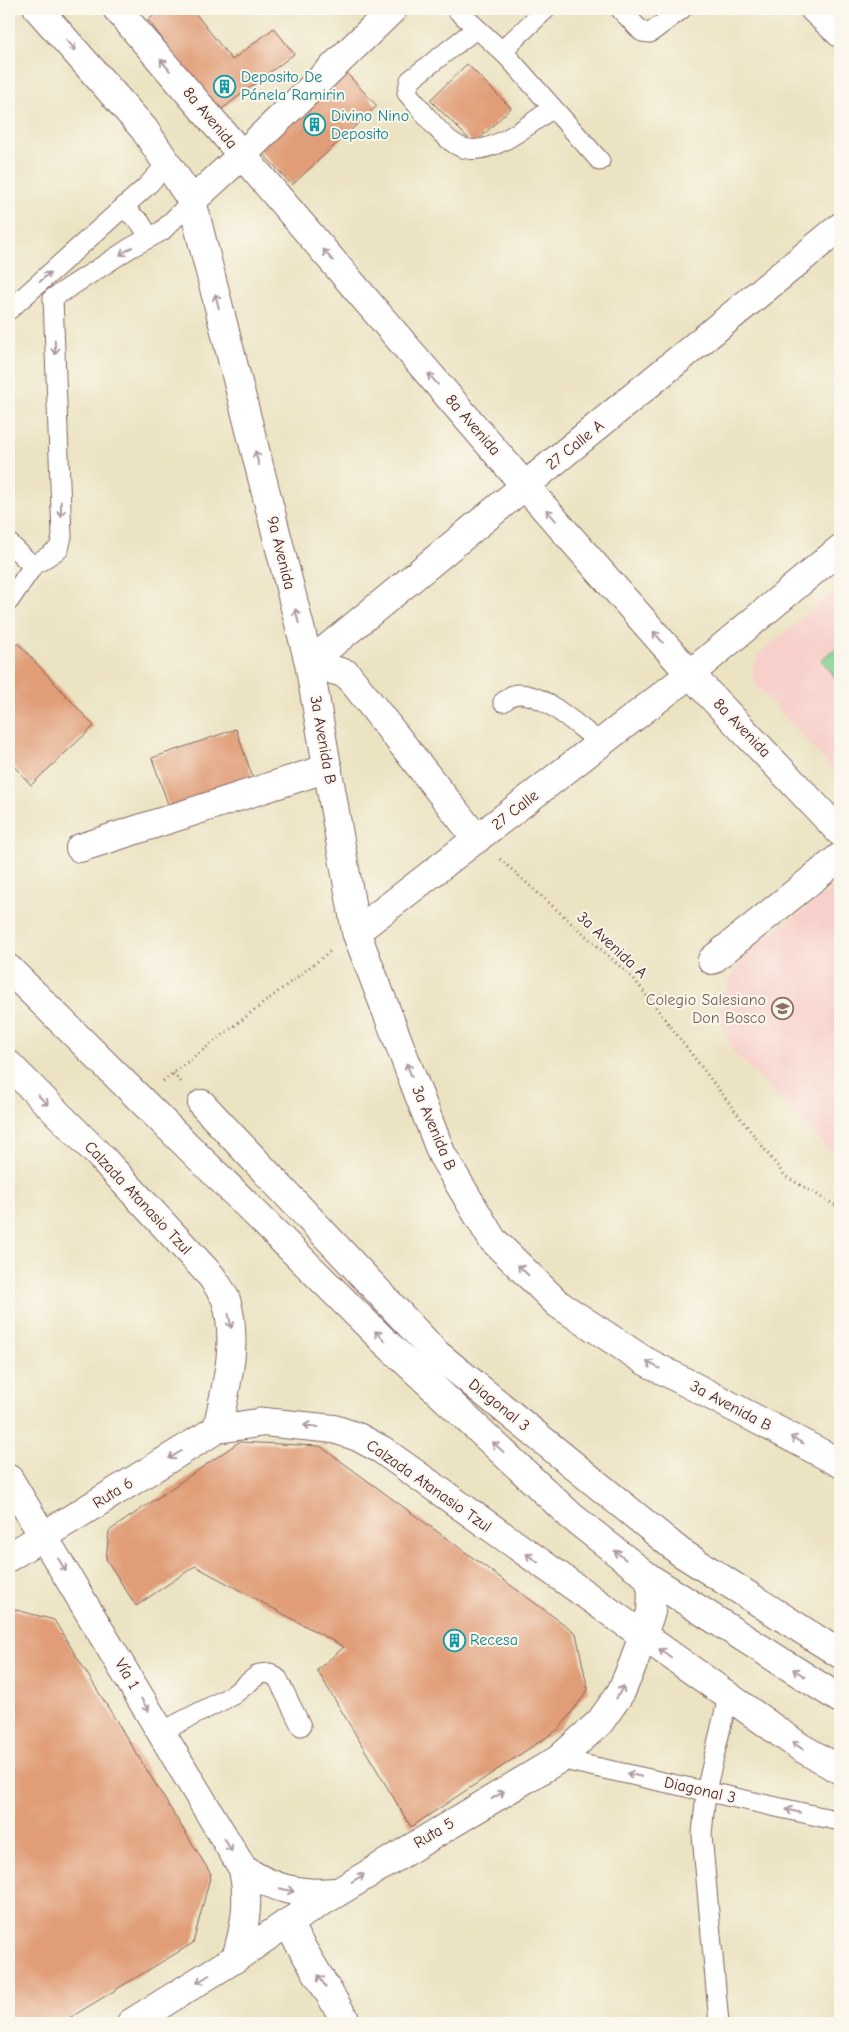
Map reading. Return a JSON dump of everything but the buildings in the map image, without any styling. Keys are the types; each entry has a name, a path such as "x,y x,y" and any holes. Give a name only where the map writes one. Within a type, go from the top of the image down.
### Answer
{"street":[{"path":"38,9 144,128 192,201 393,9"},
{"name":"8a Avenida","path":"117,9 525,486 690,674 840,832"},
{"path":"814,9 840,33"},
{"name":"9a Avenida","path":"192,201 309,663"},
{"name":"27 Calle A","path":"309,663 840,227"},
{"name":"27 Calle","path":"356,932 690,674 840,549"},
{"path":"309,663 347,674 477,839"},
{"name":"3a Avenida B","path":"309,663 356,932 442,1155 492,1238 558,1304 645,1361 840,1463"},
{"path":"80,848 328,768"},
{"path":"712,960 840,857"},
{"path":"9,969 383,1340 571,1516 648,1577 840,1699"},
{"name":"Calzada Atanasio Tzul","path":"9,1065 102,1158 212,1276 226,1298 232,1329 230,1366 217,1429 264,1422 334,1429 358,1437 382,1450 642,1637 800,1747 840,1770"},
{"name":"Diagonal 3","path":"202,1104 437,1354 680,1552 840,1654"},
{"name":"Ruta 6","path":"9,1557 217,1429"},
{"name":"Vía 1","path":"9,1480 243,1869 247,1891 247,1913 236,1958"},
{"name":"Ruta 5","path":"131,2023 236,1958 334,1892 559,1759 600,1722 621,1692 651,1612 652,1591 648,1577"},
{"name":"Vía 1","path":"243,1869 263,1882 286,1890 310,1894 334,1892"},
{"path":"287,1923 347,2023"}],"lane":[{"path":"456,9 507,56 600,161"},
{"path":"507,56 506,50 509,44 546,9"},
{"path":"620,9 642,32 650,33 682,9"},
{"path":"477,28 410,80 407,93 434,123 454,144 471,151 486,149 553,108"},
{"path":"9,310 123,208 167,164"},
{"path":"9,601 33,566 59,549 62,536 53,298 162,230 192,201"},
{"path":"123,208 140,222 150,237"},
{"path":"9,543 33,566"},
{"path":"503,702 513,694 531,695 548,702 600,743"},
{"path":"161,1732 233,1695 259,1674 270,1674 278,1679 301,1726"},
{"path":"719,2023 702,1835 706,1791 728,1697"},
{"name":"Diagonal 3","path":"559,1759 840,1821"}],"path":[{"name":"3a Avenida A","path":"477,839 634,979 785,1176 840,1208"},
{"path":"185,1065 356,932"}],"shaded area":[{"path":"840,587 840,778 757,686 751,671 759,654"},
{"name":"Colegio Salesiano Don Bosco","path":"840,883 840,1158 832,1153 733,1051 722,1024 723,994 733,973 746,953"}],"green space":[{"path":"840,644 840,683 821,660"}],"place":[{"name":"Deposito De Pánela Ramirin","path":"225,86"},
{"name":"Divino Nino Deposito","path":"315,125"},
{"name":"Colegio Salesiano Don Bosco","path":"782,1009"},
{"name":"Recesa","path":"454,1640"}]}
